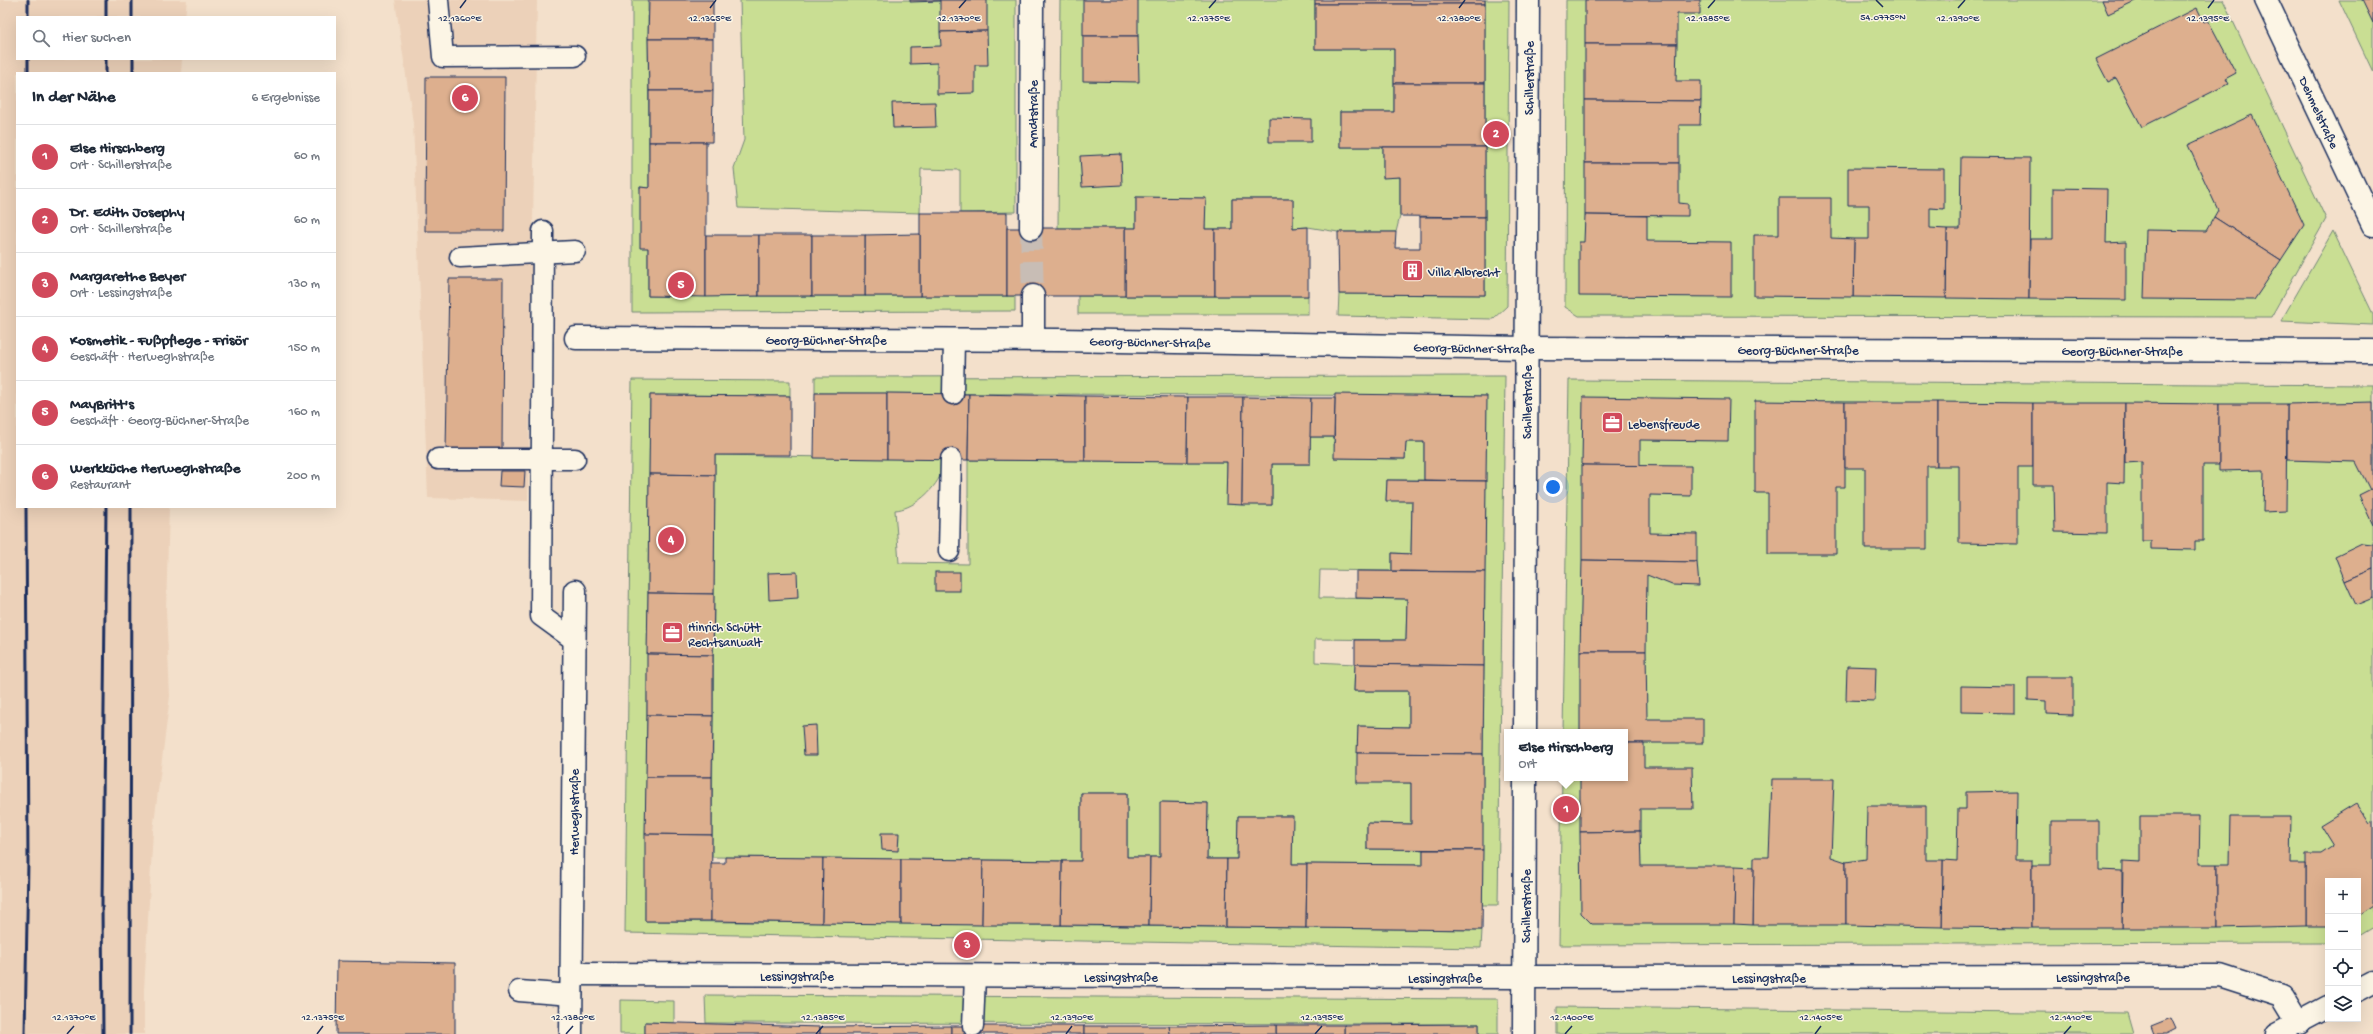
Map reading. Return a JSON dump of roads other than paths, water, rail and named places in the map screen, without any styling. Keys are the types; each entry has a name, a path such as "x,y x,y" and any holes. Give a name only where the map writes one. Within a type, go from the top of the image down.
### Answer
{"street":[{"name":"Arndtstraße","path":"1031,228 1032,0"},
{"name":"Schillerstraße","path":"1525,729 1528,0"},
{"name":"Dehmelstraße","path":"2266,0 2373,225"},
{"path":"1033,296 1033,340"},
{"name":"Georg-Büchner-Straße","path":"576,338 954,339 1526,348 2373,352"},
{"name":"Herweghstraße","path":"571,1034 575,591"},
{"name":"Schillerstraße","path":"1524,1034 1525,781"},
{"name":"Lessingstraße","path":"572,985 975,976 2220,976 2282,996 2302,1029"},
{"path":"2361,988 2373,982"},
{"path":"2277,1034 2302,1029 2325,1010"}],"lane":[{"path":"438,0 443,57 575,56"},
{"path":"543,231 541,616 574,640"},
{"path":"460,256 575,251"},
{"path":"953,394 954,339"},
{"path":"438,459 575,459"},
{"path":"948,551 951,459"},
{"path":"973,1026 975,976"},
{"path":"519,991 572,985"}],"tunnel":[{"path":"1031,228 1033,296"}],"railway":[{"path":"28,0 28,16"},
{"path":"106,0 106,16"},
{"path":"132,0 132,16"},
{"path":"28,60 28,72"},
{"path":"106,60 106,72"},
{"path":"133,60 133,72"},
{"path":"25,1034 28,861 26,508"},
{"path":"103,1034 102,904 106,508"},
{"path":"130,1034 131,508"}],"place":[{"name":"Werkküche Herweghstraße","path":"465,98"},
{"name":"Dr. Edith Josephy","path":"1496,134"},
{"name":"Villa Albrecht","path":"1412,271"},
{"name":"MayBritt's","path":"681,285"},
{"name":"Lebensfreude","path":"1613,423"},
{"name":"Kosmetik - Fußpflege - Frisör","path":"671,540"},
{"name":"Hinrich Schütt Rechtsanwalt","path":"672,633"},
{"name":"Else Hirschberg","path":"1566,809"},
{"name":"Margarethe Beyer","path":"967,945"}]}
